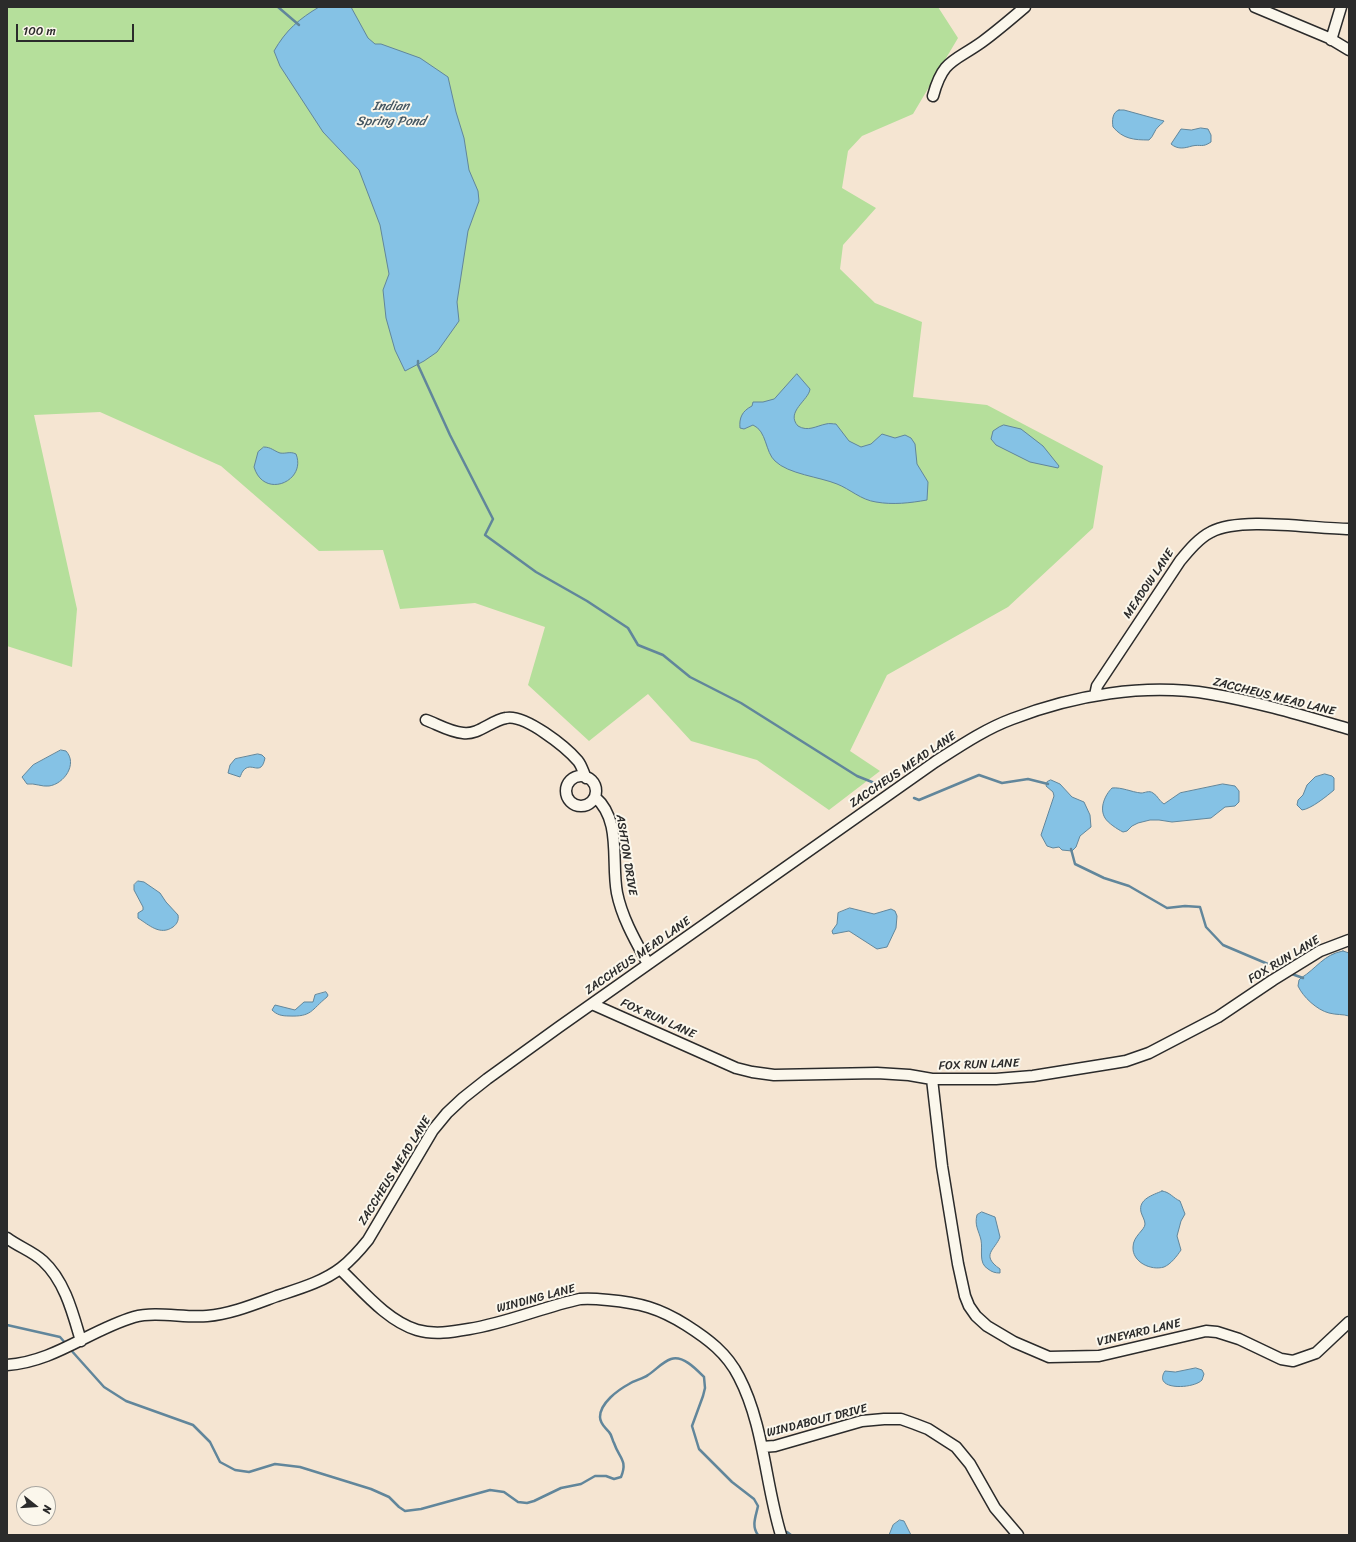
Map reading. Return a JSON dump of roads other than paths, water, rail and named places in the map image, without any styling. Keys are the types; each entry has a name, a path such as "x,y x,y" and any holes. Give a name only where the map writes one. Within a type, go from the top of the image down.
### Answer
{"street":[{"path":"933,96 937,80 946,66 981,43 1025,7"},
{"path":"1255,7 1331,40 1349,50"},
{"path":"1331,40 1341,7"},
{"name":"MEADOW LANE","path":"1095,695 1097,686 1180,561 1189,550 1211,532 1224,527 1240,525 1349,529"},
{"name":"ZACCHEUS MEAD LANE","path":"7,1365 34,1360 64,1349 113,1325 135,1317 147,1315 186,1317 209,1316 230,1312 300,1288 340,1269 358,1253 368,1240 433,1130 447,1112 487,1078 935,762 970,740 1010,719 1054,704 1095,695 1145,691 1168,691 1210,694 1305,716 1349,729"},
{"name":"ASHTON DRIVE","path":"426,720 463,734 473,733 506,718 517,719 541,731 561,745 578,761 586,778 594,783 596,788 594,797 604,807 611,826 614,844 617,895 635,942 648,964"},
{"path":"586,778 578,777 570,782 567,788 569,800 579,806 584,806 592,801 594,797"},
{"name":"FOX RUN LANE","path":"592,1004 736,1068 752,1072 774,1075 884,1073 932,1079 996,1079 1126,1061 1149,1052 1218,1017 1320,951 1349,940"},
{"name":"VINEYARD LANE","path":"932,1079 946,1188 958,1264 965,1296 969,1306 976,1316 987,1326 1014,1342 1049,1357 1099,1356 1206,1331 1217,1332 1239,1339 1281,1359 1294,1361 1316,1353 1349,1322"},
{"path":"7,1238 30,1251 43,1261 52,1271 61,1285 78,1342"},
{"name":"WINDING LANE","path":"340,1269 374,1303 389,1314 417,1330 432,1332 448,1332 484,1327 582,1299 630,1302 662,1310 719,1348 730,1362 749,1397 762,1447 779,1530"},
{"name":"WINDABOUT DRIVE","path":"762,1447 775,1446 862,1421 884,1419 901,1420 915,1424 928,1429 956,1447 970,1464 995,1508 1018,1535"}],"water":[{"name":"Indian Spring Pond","path":"319,7 351,7 368,38 375,44 381,44 420,58 448,77 464,138 469,170 478,191 479,201 468,231 457,302 459,321 437,352 405,371 395,350 386,318 383,290 389,274 380,225 359,170 323,132 280,66 274,51 283,37 294,26 305,16"},
{"path":"1119,110 1164,121 1149,140 1129,138 1121,134 1113,127 1114,115"},
{"path":"1201,128 1208,129 1211,135 1211,142 1208,144 1182,148 1171,144 1181,129 1191,130"},
{"path":"797,374 810,389 794,416 798,426 809,429 827,424 836,424 849,441 861,447 871,444 882,434 895,438 905,435 911,438 915,444 917,464 928,482 927,500 908,503 882,503 865,499 837,484 788,469 775,461 772,457 758,428 753,425 744,429 740,428 742,415 752,406 753,402 763,402 774,399"},
{"path":"1004,425 1021,429 1043,446 1059,466 1058,468 1030,462 996,445 991,439 993,431"},
{"path":"264,447 271,448 280,453 296,454 298,464 290,479 275,485 266,483 259,477 254,467 258,452"},
{"path":"61,750 66,751 71,762 68,773 60,782 49,786 27,784 22,777 33,765"},
{"path":"258,754 265,758 261,767 246,768 240,777 228,773 230,765 235,759"},
{"path":"1325,774 1334,778 1334,790 1314,805 1302,810 1297,805 1298,800 1303,795 1307,785 1315,777"},
{"path":"1051,780 1060,784 1072,797 1084,802 1090,815 1091,827 1080,836 1076,847 1072,851 1062,850 1059,847 1053,848 1047,846 1041,835 1054,796 1053,792 1046,786 1047,782"},
{"path":"1223,784 1235,786 1239,791 1239,802 1235,806 1225,807 1211,818 1172,822 1150,820 1138,823 1127,831 1123,832 1108,822 1103,814 1104,802 1107,794 1112,788 1141,793 1152,792 1164,804 1180,793"},
{"path":"138,881 144,882 160,893 178,915 176,925 168,929 159,930 138,918 138,913 143,910 143,907 134,890 134,885"},
{"path":"850,908 874,914 891,909 895,911 897,916 896,928 887,947 877,949 849,931 833,934 832,931 837,924 838,913"},
{"path":"1343,951 1349,953 1349,1016 1329,1013 1320,1009 1307,999 1298,986 1299,980 1325,958"},
{"path":"326,992 328,995 327,997 307,1014 284,1016 272,1010 275,1005 295,1010 304,1002 313,1002 315,995"},
{"path":"1162,1191 1180,1201 1185,1214 1181,1221 1177,1236 1181,1250 1174,1260 1167,1266 1154,1268 1139,1261 1133,1247 1137,1236 1145,1224 1141,1212 1142,1204 1147,1198"},
{"path":"982,1212 995,1217 1000,1237 990,1256 994,1264 1000,1269 1000,1273 988,1269 982,1260 981,1240 976,1222 977,1215"},
{"path":"1196,1368 1202,1370 1204,1374 1202,1380 1198,1383 1176,1386 1169,1385 1164,1382 1163,1377 1165,1371 1175,1372"},
{"path":"900,1520 904,1521 911,1535 889,1535 893,1525"}],"waterway":[{"path":"278,7 299,25"},
{"path":"418,361 418,365 450,435 493,519 485,535 536,572 587,601 628,628 638,645 663,655 690,677 741,703 857,776 882,786"},
{"path":"914,798 919,800 979,775 1002,783 1028,779 1048,784"},
{"path":"1071,849 1075,864 1104,878 1129,886 1167,908 1185,906 1200,907 1206,927 1223,945 1282,970"},
{"path":"1289,973 1303,978"},
{"path":"7,1325 60,1337 67,1345"},
{"path":"70,1349 104,1387 126,1401 193,1425 210,1442 220,1462 235,1470 249,1472 275,1464 300,1467 371,1489 389,1497 405,1511 421,1509 490,1490 504,1492 518,1502 527,1503 561,1488 581,1484 595,1476 606,1476 614,1479 621,1477 624,1467 622,1459 611,1435 600,1419 603,1407 615,1393 631,1383 651,1373 668,1360 676,1358 680,1359 685,1361 704,1377 705,1388 692,1426 699,1449 732,1482 754,1499 758,1506 754,1525 758,1535"},
{"path":"783,1534 787,1532 791,1535"}]}
